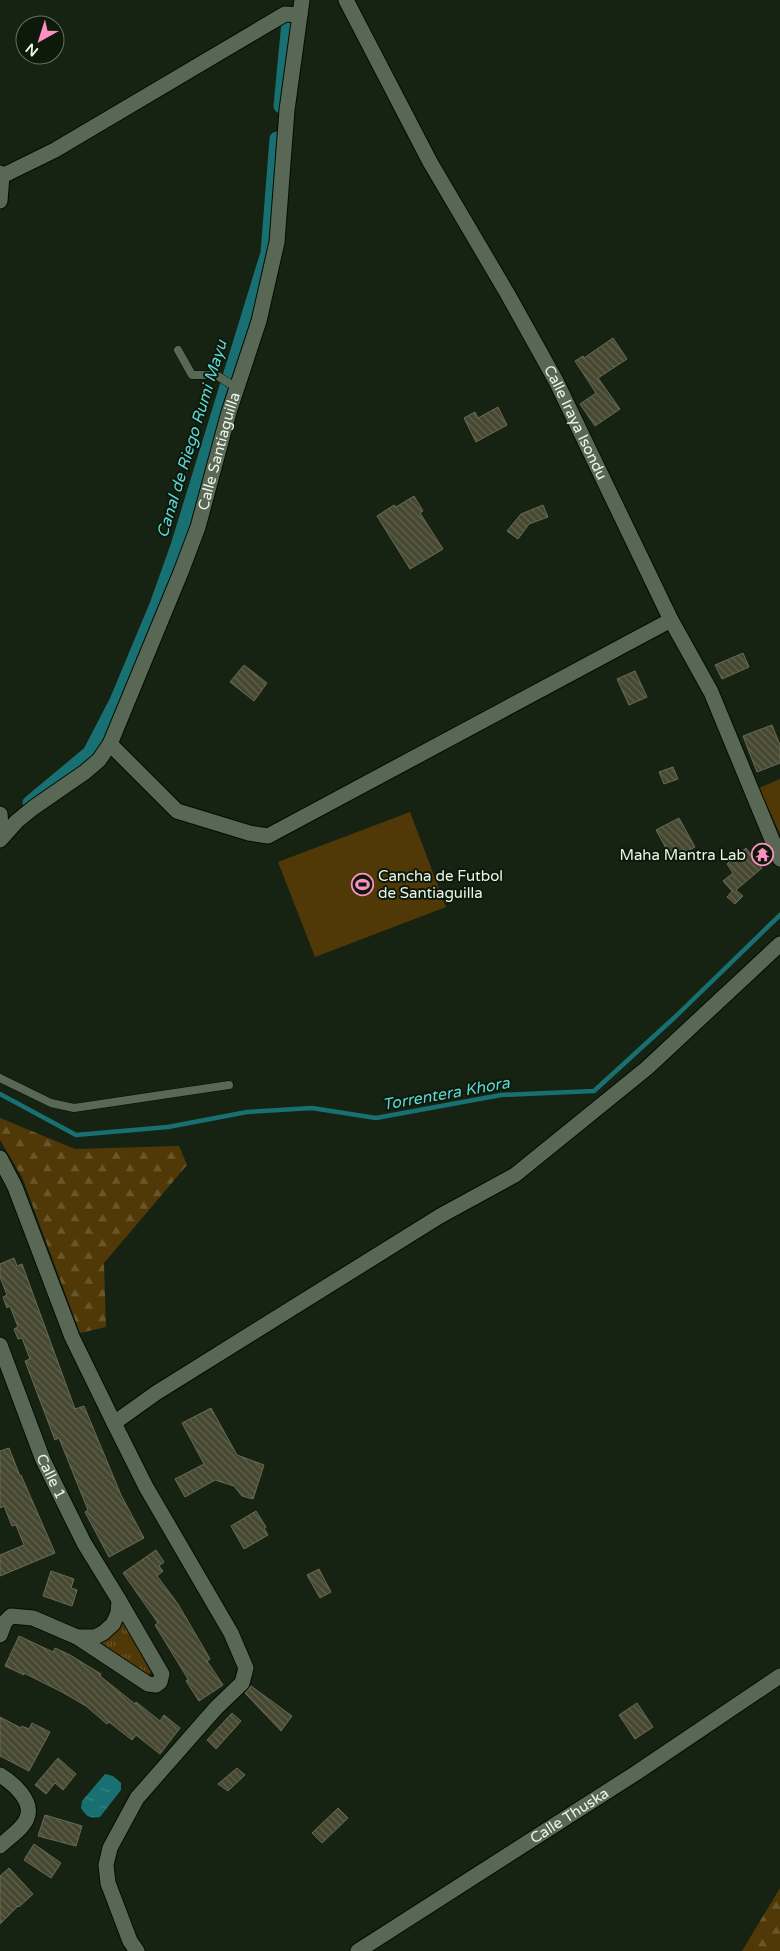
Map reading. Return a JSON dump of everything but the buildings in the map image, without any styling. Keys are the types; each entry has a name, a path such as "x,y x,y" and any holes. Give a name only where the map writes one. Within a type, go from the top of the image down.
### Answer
{"street":[{"name":"Calle Iraya Isondu","path":"346,0 430,162 507,292 556,381 672,620 711,692 780,859"},
{"path":"0,201 1,175 55,150 285,14 301,7"},
{"name":"Calle Santiaguilla","path":"1,838 33,808 86,772 99,760 110,744 198,527 237,388 259,321 277,242 287,110 301,7"},
{"path":"110,744 177,811 249,833 268,836 672,620"},
{"path":"0,814 1,838"},
{"path":"114,1424 156,1393 426,1226 515,1176 647,1068 780,944"},
{"path":"0,1158 14,1187 72,1337 146,1487 231,1633 246,1668 242,1683 216,1708 137,1798 110,1848 106,1865 108,1883 130,1941 137,1951"},
{"name":"Calle 1","path":"0,1345 43,1460 84,1543 162,1674 160,1682 156,1685 148,1684 77,1637 33,1618 11,1616 5,1622 0,1635"},
{"path":"77,1637 95,1637 104,1633 113,1624 118,1613 119,1600"},
{"name":"Calle Thuska","path":"358,1951 628,1778 780,1676"},
{"path":"0,1775 20,1791 28,1805 28,1818 0,1846"}],"lane":[{"path":"178,350 192,375 216,375 237,388"},
{"path":"0,1078 51,1103 74,1108 229,1085"}],"green space":[{"path":"780,779 780,834 759,788"},
{"name":"Cancha de Futbol de Santiaguilla","path":"410,812 446,907 315,957 278,862"},
{"path":"0,1118 75,1149 179,1146 187,1165 104,1263 106,1327 80,1333 22,1177 0,1140"},
{"path":"123,1615 152,1666 148,1676 92,1644"},
{"path":"780,1888 780,1951 742,1951"}],"water":[{"path":"105,1774 113,1776 121,1783 121,1790 100,1817 94,1818 87,1815 81,1808 82,1801"}],"waterway":[{"name":"Canal de Riego Rumi Mayu","path":"281,106 289,22"},
{"name":"Canal de Riego Rumi Mayu","path":"30,803 90,753 117,701 157,605 178,546 268,253 277,139"},
{"name":"Torrentera Khora","path":"0,1094 76,1135 168,1127 247,1112 312,1108 376,1118 501,1095 594,1091 675,1017 780,915"}],"place":[{"name":"Maha Mantra Lab","path":"762,855"},
{"name":"Cancha de Futbol de Santiaguilla","path":"362,885"}]}
